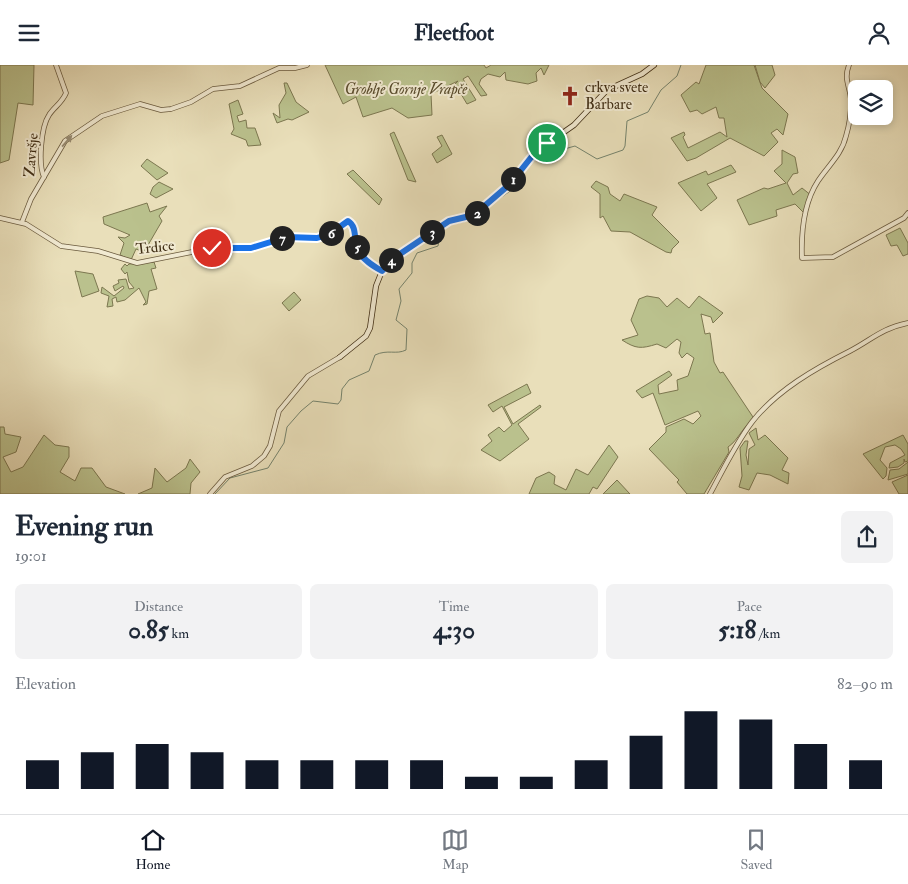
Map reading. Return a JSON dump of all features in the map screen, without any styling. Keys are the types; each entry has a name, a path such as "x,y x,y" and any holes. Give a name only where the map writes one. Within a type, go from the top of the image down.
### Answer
{"main road":[{"path":"340,357 361,342 369,331 372,301 382,271 394,258 449,221 474,215 510,184 534,153 574,125 607,90 639,75 654,65"}],"street":[{"name":"Završje","path":"22,222 44,177 41,153 49,115 66,93 56,65"},
{"path":"44,177 67,139 87,128 102,116 135,105 144,105 161,110 171,109 192,102 213,89 240,86 279,68 295,68 307,65"},
{"path":"848,65 845,80 851,104 846,137 842,149 817,182 811,194 801,230 802,258 833,257 904,218 908,213"},
{"path":"0,218 22,222"},
{"name":"Trdice","path":"22,222 39,230 58,245 98,251 137,263 212,248 251,248 287,237 317,238 330,234 348,221 353,227 358,252 373,266 382,271"},
{"path":"710,494 746,431 754,420 776,399 798,380 824,366 837,355 850,351 888,328 908,323"},
{"path":"210,494 225,477 252,466 264,456 270,446 275,420 280,410 308,376 340,357"}],"green space":[{"path":"0,65 34,65 33,105 18,103 9,160 0,163"},
{"name":"Groblje Gornje Vrapče","path":"325,65 484,65 486,68 491,65 549,65 544,75 541,68 536,73 537,81 528,84 506,80 505,72 500,77 488,74 481,79 479,84 487,95 481,96 468,76 463,79 476,100 467,104 455,84 458,81 431,94 432,115 408,118 392,108 363,117 356,97 343,104"},
{"path":"706,65 754,65 762,88 788,114 783,135 777,129 771,133 778,142 764,156 730,138 696,158 687,161 671,138 684,132 685,135 683,137 688,148 720,132 727,137 724,118 719,118 716,107 702,114 697,110 690,112 681,95 696,82 699,84"},
{"path":"755,65 772,65 775,75 765,88 760,82"},
{"path":"284,83 287,83 296,102 309,112 292,120 288,119 277,123 273,113 280,118 279,105 286,93"},
{"path":"238,100 243,114 237,116 239,122 246,120 247,128 255,128 261,145 248,146 246,140 231,134 234,129 229,104"},
{"path":"394,132 416,182 408,180 390,134"},
{"path":"442,135 452,154 437,163 432,154 442,146 437,137"},
{"path":"782,150 795,157 798,173 793,174 787,183 793,195 802,188 812,196 806,215 795,204 776,210 777,216 749,225 737,200 764,188 768,189 786,183 774,171 782,164"},
{"path":"147,159 168,173 157,180 141,166"},
{"path":"731,165 736,172 707,184 717,198 701,211 678,183 706,171 708,175"},
{"path":"353,170 382,199 379,205 347,174"},
{"path":"596,181 608,187 610,194 620,201 624,194 657,207 652,215 679,242 672,249 671,253 630,232 611,231 603,216 600,218 600,194 591,187"},
{"path":"159,182 173,189 156,198 150,194 153,187"},
{"path":"147,203 150,212 167,206 159,216 162,221 144,252 136,249 131,260 120,255 124,243 118,237 125,238 130,235 104,224 103,217"},
{"path":"900,228 908,243 908,254 903,256 897,245 891,246 886,235"},
{"path":"154,262 156,268 151,269 157,289 149,291 147,304 143,305 146,302 139,288 125,300 117,302 116,297 112,299 113,306 107,307 109,296 101,293 102,287 114,296 124,288 123,286 115,291 113,286 119,283 118,280 126,279 129,289 134,288 129,282 127,272 125,274 121,269 125,264 127,266 129,264"},
{"path":"75,271 93,274 99,291 82,297"},
{"path":"294,292 301,300 289,311 282,303"},
{"path":"647,296 659,298 667,307 677,298 689,308 699,296 723,313 713,323 711,317 701,314 705,334 710,333 714,362 720,373 723,372 755,420 748,424 728,447 729,452 704,494 687,494 677,482 679,480 649,449 666,432 666,427 684,419 693,424 701,416 698,411 665,425 653,393 642,398 636,391 669,371 672,375 658,385 659,394 678,390 677,380 688,376 694,358 687,353 682,358 679,353 681,342 677,339 666,348 657,344 639,347 622,340 638,335 631,320 639,299"},
{"path":"527,384 531,393 504,407 513,424 540,405 541,407 518,424 529,439 500,461 481,450 492,441 488,435 499,427 504,432 512,425 502,406 493,412 488,405"},
{"path":"0,427 4,427 5,434 21,437 16,452 3,457 11,472 23,467 44,435 55,445 69,447 69,457 60,472 75,481 81,468 92,468 106,487 125,494 0,494"},
{"path":"756,428 758,440 765,435 788,458 782,470 789,473 788,484 770,475 757,473 749,490 739,487 742,476 740,448 745,441 748,441 746,455 748,465 749,449 755,445 749,433"},
{"path":"903,435 908,444 908,461 905,462 904,459 904,463 898,467 889,468 890,463 905,455 895,445 885,447 880,460 887,468 886,476 883,479 863,454"},
{"path":"609,445 618,457 597,489 593,487 589,494 529,494 536,478 549,472 555,476 554,484 566,490 576,469 588,475"},
{"path":"190,459 200,472 191,483 190,494 138,494 152,488 155,468 167,482 186,468"},
{"path":"908,462 908,474 888,480 890,470 899,469"},
{"path":"908,475 908,494 899,494 892,482"},
{"path":"617,480 630,494 603,494"}],"waterway":[{"path":"215,494 230,478 268,468 284,443 287,427 313,401 338,404 341,400 342,389 349,380 369,371 375,355 384,352 406,350 407,329 396,320 401,301 399,289 412,273 412,263 417,253 438,246 440,234 448,225 480,218 492,204 517,186 527,167 536,157 575,146 597,159 623,150 627,121 648,112 661,90 677,76 681,65"}],"place":[{"name":"crkva svete Barbare","path":"570,96"}],"route":[{"path":"212,248 245,249 257,247 280,238 317,238 330,234 348,221 353,227 358,252 373,266 382,271 394,258 449,221 474,215 510,184 533,155 547,143"}]}
